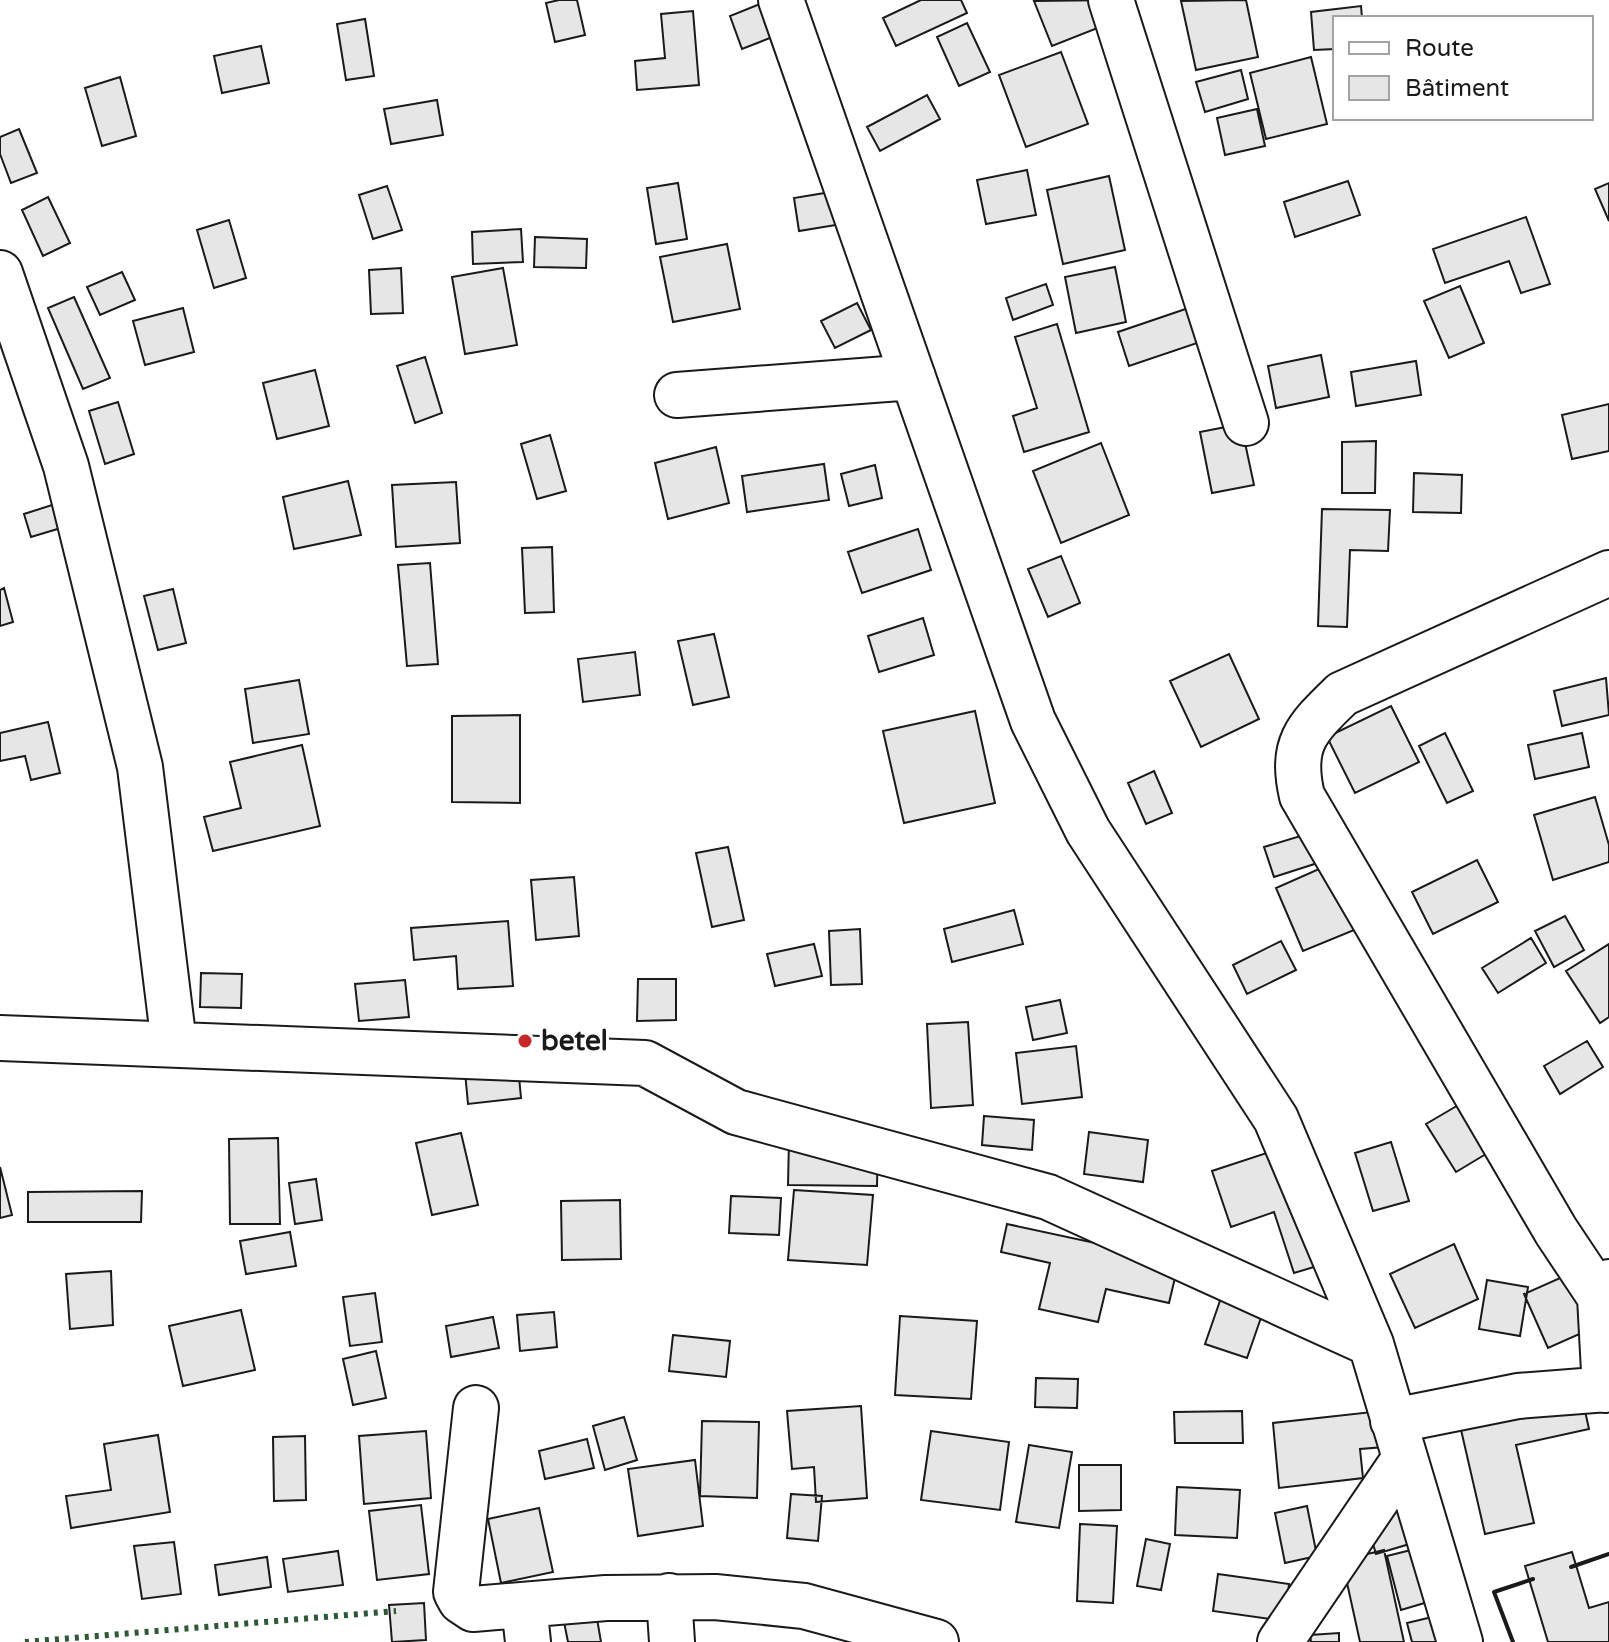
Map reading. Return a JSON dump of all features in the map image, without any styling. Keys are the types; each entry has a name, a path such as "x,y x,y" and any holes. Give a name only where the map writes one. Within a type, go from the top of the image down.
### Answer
{"street":[{"path":"781,0 1033,721 1088,831 1276,1119 1371,1344 1460,1642"},
{"path":"1111,0 1246,423"},
{"path":"0,273 66,466 140,767 174,1044"},
{"path":"677,395 913,377"},
{"path":"1280,1642 1399,1439 1518,1396 1607,1390 1605,1289 1556,1231 1302,796 1295,767 1298,748 1313,723 1342,694 1609,573"},
{"path":"0,1038 645,1063 736,1112 1048,1197 1371,1344"},
{"path":"476,1408 456,1592 461,1601 473,1609 526,1623 669,1596 805,1624 936,1642"},
{"path":"669,1596 672,1642"}],"building":[{"path":"577,0 585,35 555,42 546,3"},
{"path":"770,0 785,32 742,49 730,16"},
{"path":"921,0 961,0 967,13 896,46 883,18"},
{"path":"1116,0 1123,18 1052,46 1034,1"},
{"path":"1246,0 1258,57 1196,70 1181,1"},
{"path":"1361,6 1362,16 1333,16 1333,49 1314,50 1311,12"},
{"path":"693,11 699,85 637,90 635,61 665,58 661,14"},
{"path":"365,19 374,76 346,80 337,24"},
{"path":"967,23 990,72 959,86 937,37"},
{"path":"261,46 269,83 222,93 214,56"},
{"path":"1061,52 1088,124 1026,147 999,75"},
{"path":"1311,57 1327,124 1266,139 1250,73"},
{"path":"1241,70 1248,99 1205,112 1196,82"},
{"path":"120,77 136,136 102,146 85,88"},
{"path":"927,95 940,119 880,151 867,127"},
{"path":"437,100 443,135 391,144 384,109"},
{"path":"1257,109 1265,146 1225,155 1217,118"},
{"path":"19,129 37,173 11,183 0,154 0,137"},
{"path":"1027,170 1036,215 986,224 977,180"},
{"path":"1109,176 1125,250 1063,264 1047,190"},
{"path":"1348,181 1360,215 1295,237 1284,202"},
{"path":"678,183 687,239 656,244 647,188"},
{"path":"1609,183 1609,221 1595,189"},
{"path":"387,186 402,230 373,239 359,195"},
{"path":"843,190 848,223 799,231 794,198"},
{"path":"48,197 70,243 43,256 22,210"},
{"path":"1526,217 1550,284 1521,293 1509,261 1445,283 1433,249"},
{"path":"229,220 246,278 214,288 197,230"},
{"path":"521,229 523,262 473,264 472,232"},
{"path":"535,237 587,239 586,268 534,267"},
{"path":"727,244 740,309 673,322 660,257"},
{"path":"1115,267 1126,322 1076,333 1065,277"},
{"path":"401,268 403,313 371,314 369,270"},
{"path":"503,268 517,345 465,354 452,277"},
{"path":"122,272 135,300 100,315 87,287"},
{"path":"1046,284 1053,305 1013,320 1006,298"},
{"path":"1460,286 1484,343 1449,358 1424,301"},
{"path":"74,297 110,378 83,389 48,308"},
{"path":"1209,301 1221,335 1129,366 1118,332"},
{"path":"857,303 871,330 835,348 821,321"},
{"path":"183,308 194,352 145,365 133,321"},
{"path":"1057,324 1089,432 1024,452 1013,416 1037,408 1015,337"},
{"path":"1321,355 1329,397 1276,408 1268,366"},
{"path":"425,357 442,413 415,423 397,366"},
{"path":"1416,361 1421,395 1356,406 1351,372"},
{"path":"315,370 329,426 277,439 263,383"},
{"path":"118,402 134,454 105,464 89,411"},
{"path":"1609,404 1609,451 1572,459 1562,415"},
{"path":"1241,424 1254,485 1212,493 1200,432"},
{"path":"550,435 566,491 537,499 521,444"},
{"path":"1376,441 1375,493 1342,493 1342,442"},
{"path":"1101,443 1129,515 1061,543 1033,471"},
{"path":"716,447 729,503 668,519 655,463"},
{"path":"824,464 829,500 747,512 742,476"},
{"path":"875,465 882,498 849,506 841,474"},
{"path":"1414,473 1462,475 1461,513 1413,512"},
{"path":"348,481 361,535 294,549 283,497"},
{"path":"456,482 460,543 396,547 392,485"},
{"path":"77,497 84,521 31,537 24,514"},
{"path":"1322,509 1390,510 1388,551 1350,550 1347,627 1318,626"},
{"path":"918,529 931,570 862,593 848,552"},
{"path":"552,547 554,612 525,613 522,548"},
{"path":"1061,556 1080,603 1048,617 1028,569"},
{"path":"430,563 438,664 407,666 398,565"},
{"path":"4,588 13,622 0,626 0,590"},
{"path":"173,589 186,643 158,650 144,596"},
{"path":"923,618 934,655 879,672 868,636"},
{"path":"714,634 729,697 693,705 678,641"},
{"path":"635,652 640,695 583,702 578,659"},
{"path":"1229,654 1259,719 1201,747 1170,681"},
{"path":"1606,678 1609,715 1562,726 1554,691"},
{"path":"299,680 309,734 253,743 245,689"},
{"path":"1391,706 1419,762 1355,793 1327,737"},
{"path":"975,711 995,803 904,823 883,731"},
{"path":"520,715 520,803 452,802 452,716"},
{"path":"48,722 60,773 31,780 25,756 0,761 0,733"},
{"path":"1445,733 1473,791 1447,803 1419,746"},
{"path":"1582,733 1589,767 1535,779 1528,745"},
{"path":"302,745 320,826 213,851 204,817 241,808 230,762"},
{"path":"1154,771 1172,813 1146,824 1128,783"},
{"path":"1595,797 1609,845 1609,862 1553,880 1534,815"},
{"path":"1317,831 1327,860 1274,877 1264,847"},
{"path":"728,847 744,920 712,927 696,853"},
{"path":"1477,860 1498,902 1433,934 1412,892"},
{"path":"1337,861 1364,926 1303,951 1276,888"},
{"path":"574,877 579,936 536,940 531,880"},
{"path":"1014,910 1023,944 952,962 944,929"},
{"path":"1565,916 1584,950 1554,967 1535,931"},
{"path":"508,921 513,986 458,989 456,956 414,960 411,928"},
{"path":"860,929 862,984 831,985 829,931"},
{"path":"1531,938 1546,963 1498,993 1482,968"},
{"path":"1281,941 1296,970 1247,994 1233,965"},
{"path":"814,944 822,976 775,986 767,954"},
{"path":"1609,944 1609,1017 1600,1023 1566,971"},
{"path":"201,973 242,974 241,1008 200,1007"},
{"path":"638,979 676,979 676,1020 637,1021"},
{"path":"405,980 409,1017 359,1021 355,984"},
{"path":"1060,1000 1067,1033 1033,1040 1026,1007"},
{"path":"968,1022 973,1105 931,1108 927,1024"},
{"path":"1587,1041 1603,1067 1560,1094 1544,1066"},
{"path":"1076,1046 1082,1097 1022,1104 1016,1053"},
{"path":"518,1066 521,1098 468,1104 465,1072"},
{"path":"1472,1097 1501,1145 1456,1172 1426,1124"},
{"path":"984,1116 1034,1120 1032,1150 982,1145"},
{"path":"1089,1132 1148,1140 1143,1182 1084,1174"},
{"path":"461,1133 478,1205 432,1215 416,1143"},
{"path":"278,1138 280,1224 230,1224 229,1139"},
{"path":"789,1140 878,1141 877,1186 788,1185"},
{"path":"1391,1142 1409,1201 1373,1211 1355,1153"},
{"path":"1288,1146 1327,1263 1294,1273 1274,1212 1231,1227 1212,1171"},
{"path":"0,1167 12,1215 0,1218"},
{"path":"316,1179 322,1220 295,1224 289,1183"},
{"path":"794,1190 873,1195 867,1265 788,1260"},
{"path":"142,1191 141,1222 28,1222 28,1192"},
{"path":"731,1196 781,1198 779,1235 729,1233"},
{"path":"620,1200 621,1259 562,1260 561,1201"},
{"path":"1007,1224 1179,1261 1169,1303 1106,1289 1098,1322 1039,1309 1050,1263 1001,1252"},
{"path":"290,1232 296,1266 246,1274 240,1241"},
{"path":"1454,1244 1478,1299 1415,1328 1390,1274"},
{"path":"111,1271 113,1325 70,1329 66,1274"},
{"path":"1569,1274 1593,1328 1548,1348 1524,1294"},
{"path":"1487,1280 1528,1287 1520,1336 1479,1329"},
{"path":"375,1293 382,1342 350,1346 343,1297"},
{"path":"1222,1295 1264,1309 1247,1358 1205,1344"},
{"path":"241,1310 255,1370 183,1386 169,1326"},
{"path":"554,1312 557,1347 520,1351 517,1315"},
{"path":"900,1316 977,1321 971,1399 895,1395"},
{"path":"493,1317 499,1348 451,1357 446,1326"},
{"path":"673,1335 730,1341 726,1377 669,1371"},
{"path":"376,1351 386,1398 353,1405 343,1359"},
{"path":"1036,1378 1078,1379 1077,1408 1035,1407"},
{"path":"1578,1379 1589,1429 1516,1445 1534,1523 1485,1534 1456,1408"},
{"path":"861,1406 867,1498 816,1502 814,1467 792,1469 787,1411"},
{"path":"1242,1411 1243,1443 1175,1443 1174,1412"},
{"path":"1381,1411 1385,1447 1360,1449 1363,1478 1279,1488 1273,1423"},
{"path":"624,1417 637,1460 605,1470 593,1426"},
{"path":"702,1421 759,1422 757,1498 700,1496"},
{"path":"426,1431 431,1498 364,1504 359,1436"},
{"path":"931,1431 1009,1442 1000,1510 921,1500"},
{"path":"158,1435 170,1512 71,1528 66,1496 111,1490 104,1444"},
{"path":"305,1436 306,1500 274,1501 273,1437"},
{"path":"587,1439 594,1468 545,1479 539,1451"},
{"path":"1029,1445 1072,1452 1059,1528 1016,1522"},
{"path":"695,1460 703,1526 638,1536 628,1469"},
{"path":"1079,1465 1121,1465 1121,1510 1079,1511"},
{"path":"1177,1487 1240,1490 1237,1538 1175,1535"},
{"path":"1408,1489 1423,1540 1376,1554 1361,1504"},
{"path":"791,1494 822,1496 818,1541 787,1538"},
{"path":"421,1505 429,1574 377,1580 369,1511"},
{"path":"1307,1506 1317,1556 1285,1563 1275,1513"},
{"path":"539,1508 553,1572 501,1583 488,1519"},
{"path":"1080,1524 1117,1526 1113,1603 1077,1601"},
{"path":"1146,1539 1170,1544 1161,1590 1137,1586"},
{"path":"174,1542 181,1594 142,1599 134,1546"},
{"path":"1423,1547 1438,1599 1401,1610 1387,1556"},
{"path":"1384,1550 1404,1642 1360,1642 1342,1560"},
{"path":"338,1551 343,1585 288,1592 283,1559"},
{"path":"1572,1552 1589,1608 1609,1602 1609,1642 1548,1642 1525,1566"},
{"path":"267,1557 271,1587 219,1595 215,1565"},
{"path":"1218,1574 1289,1584 1285,1621 1213,1611"},
{"path":"594,1601 601,1642 568,1642 561,1607"},
{"path":"424,1603 426,1640 392,1642 389,1605"},
{"path":"1449,1613 1455,1642 1412,1642 1407,1623"},
{"path":"1339,1633 1339,1642 1311,1642 1310,1635"}],"hedge":[{"path":"25,1642 396,1611"}],"wall":[{"path":"1571,1567 1609,1554"},
{"path":"1513,1642 1494,1592 1533,1579"}],"place":[{"name":"betel","path":"525,1041"}]}
